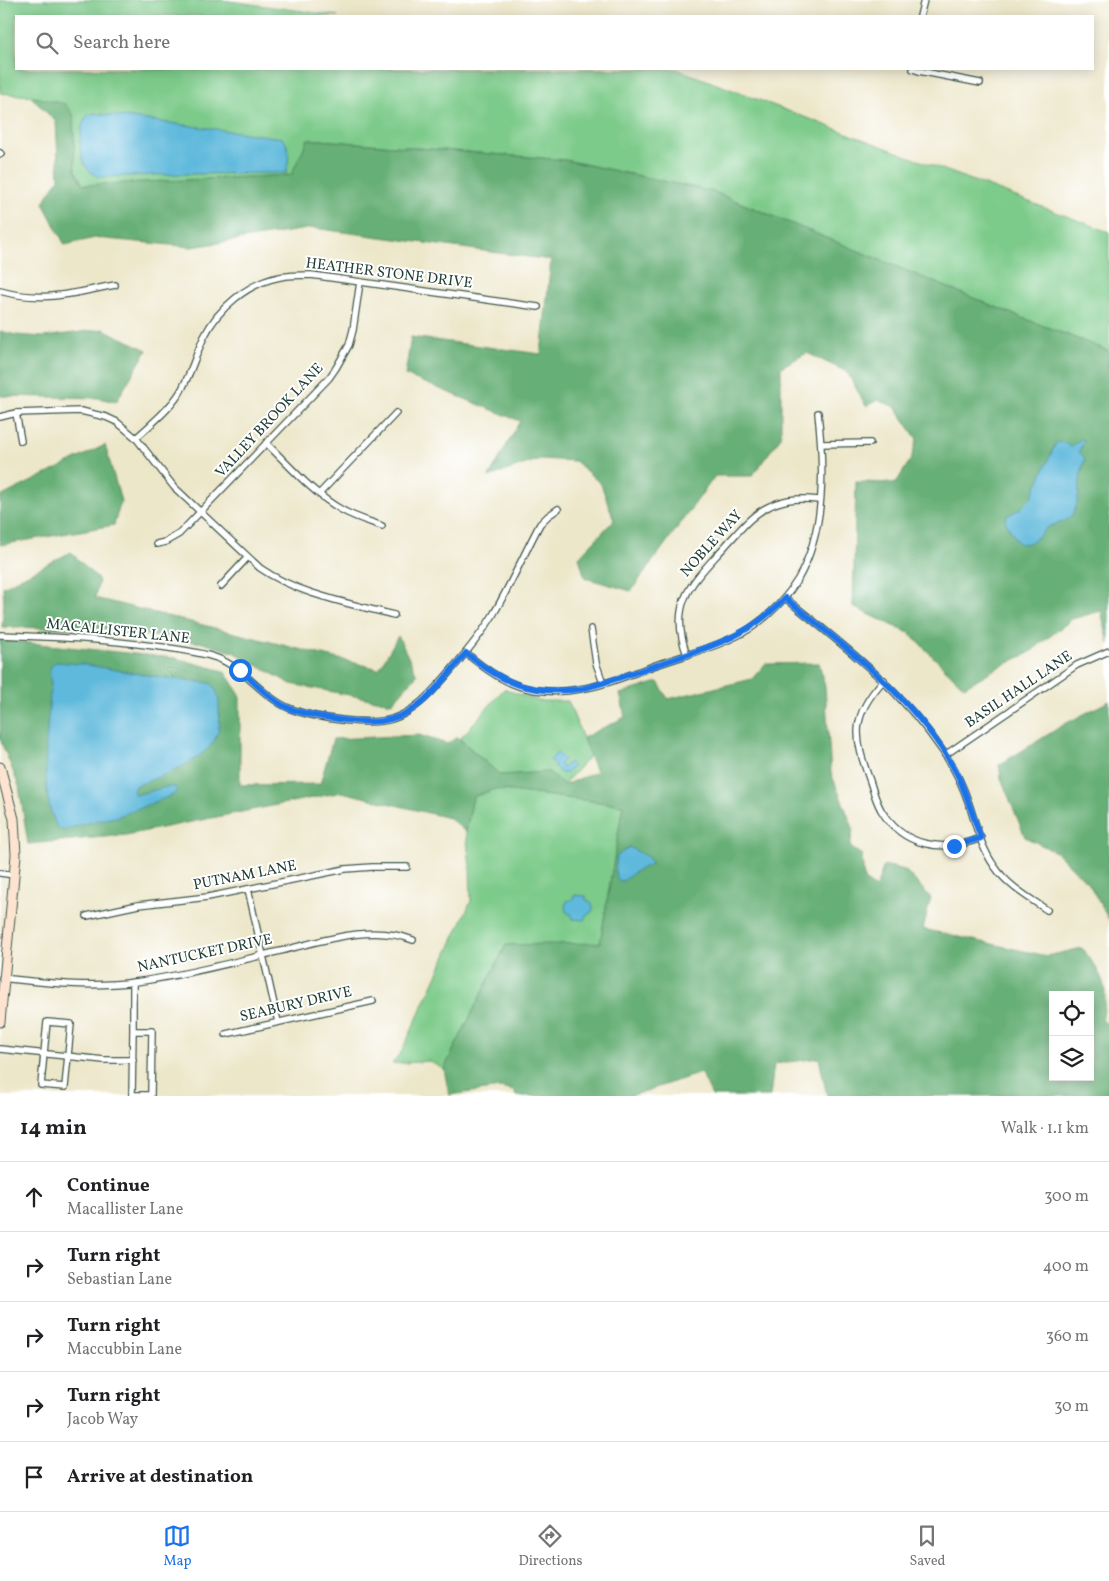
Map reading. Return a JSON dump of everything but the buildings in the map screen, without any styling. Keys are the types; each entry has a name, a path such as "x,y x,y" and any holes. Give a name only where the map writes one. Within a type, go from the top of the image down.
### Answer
{"street":[{"path":"920,15 924,0"},
{"path":"915,70 980,83"},
{"name":"HEATHER STONE DRIVE","path":"136,438 172,403 187,379 209,328 222,310 241,294 258,284 279,277 311,275 538,307"},
{"name":"VALLEY BROOK LANE","path":"157,544 173,538 200,512 329,378 343,356 353,330 360,282"},
{"path":"0,291 24,296 52,297 115,286"},
{"path":"0,417 16,413 81,411 94,413 117,422 136,438 166,478 200,512 248,558 272,576 293,586 394,615"},
{"path":"466,653 494,674 512,683 528,689 567,691 603,683 723,642 740,634 762,619 785,598 798,578 810,551 817,522 822,478 818,412"},
{"path":"16,413 21,441"},
{"path":"319,494 396,413"},
{"path":"821,444 870,442"},
{"path":"266,443 319,494 350,515 382,526"},
{"name":"NOBLE WAY","path":"687,655 681,636 680,619 686,593 695,580 748,521 763,509 792,499 819,500"},
{"name":"MACALLISTER LANE","path":"0,635 122,642 208,655 240,670 269,696 285,707 315,716 369,722 393,718 415,708 426,699 466,653 493,615 540,524 558,509"},
{"path":"221,586 248,558"},
{"path":"785,598 884,680 919,719 945,755 963,788 990,860 1000,874 1014,887 1047,910"},
{"path":"590,629 596,663 603,683"},
{"name":"BASIL HALL LANE","path":"945,755 1077,665 1109,651"},
{"path":"884,680 866,702 859,719 858,731 860,754 882,811 888,820 901,832 923,843 948,847 966,844 981,838"},
{"path":"0,767 14,818 16,836 15,875 2,978 0,1022"},
{"name":"PUTNAM LANE","path":"87,916 138,905 208,897 345,869 407,867"},
{"path":"0,873 15,875"},
{"path":"248,889 278,1022"},
{"name":"NANTUCKET DRIVE","path":"2,978 88,985 133,982 359,934 389,933 413,940"},
{"path":"133,982 132,1095 151,1096 152,1032 133,1031"},
{"name":"SEABURY DRIVE","path":"226,1034 373,1001"},
{"path":"47,1022 71,1024 68,1056 65,1087 41,1085 47,1022"},
{"path":"0,1049 104,1060 133,1060"}],"green space":[{"path":"0,0 222,0 331,15 15,15 15,70 680,70 1109,232 1109,351 1015,315 714,192 565,160 308,139 291,175 83,185 75,171 73,114 30,96 0,93"},
{"path":"30,96 65,104 73,114 75,170 83,185 291,175 308,139 565,160 714,192 1015,315 1109,351 1109,644 1101,611 1072,619 1029,653 997,668 964,687 909,633 853,607 856,482 896,483 911,459 917,439 895,407 878,400 866,406 847,372 807,353 781,367 781,437 752,476 715,476 631,591 585,578 579,557 614,520 601,484 575,461 540,459 489,477 520,421 405,375 411,337 541,354 551,260 313,228 192,247 95,238 65,245 43,203 59,179 56,122"},
{"path":"103,329 147,350 116,402 98,398 0,396 0,331 16,335 44,337"},
{"path":"105,445 121,501 114,525 0,545 0,497"},
{"path":"71,552 99,580 95,598 379,669 398,636 417,675 392,703 291,684 233,652 203,643 102,629 2,627 3,587"},
{"path":"0,640 175,658 224,671 240,695 240,785 320,784 333,739 419,735 447,744 457,737 500,775 549,772 564,785 596,772 583,738 625,717 620,694 658,682 668,699 752,679 765,664 819,663 825,687 831,773 853,828 850,847 862,855 864,880 876,888 884,865 905,870 931,898 923,929 1047,956 1082,948 1100,975 1105,990 1102,1021 1109,1024 1109,1096 827,1096 819,1058 774,1064 770,1096 712,1096 701,1073 630,1096 516,1096 515,1091 500,1088 449,1095 444,1069 506,945 600,943 623,805 495,789 473,797 466,832 449,818 342,792 126,835 28,844 19,786 0,739"},
{"path":"504,689 539,701 568,701 590,756 563,785 549,772 500,775 460,739"},
{"path":"1109,701 1109,920 1089,884 1056,852 1025,837 1001,778 999,765 1065,724"},
{"path":"495,789 623,805 600,944 506,945 444,1069 429,1061 392,1064 402,1051 471,901 466,832 473,797"}],"water":[{"path":"90,114 282,138 288,150 286,173 99,177 85,166 80,145 83,123"},
{"path":"1081,439 1084,440 1079,452 1085,458 1074,511 1065,521 1049,527 1035,540 1023,544 1018,543 1005,521 1007,516 1021,508 1031,498 1056,443 1062,442 1071,447"},
{"path":"56,662 82,664 163,678 210,683 213,686 218,696 220,721 217,734 211,745 192,761 135,786 133,791 135,795 166,787 175,787 177,791 173,795 116,817 63,830 57,827 51,812 46,776 50,671 51,666"},
{"path":"557,753 564,760 559,765 563,768 569,762 573,766 566,774 564,772 562,774 554,767 555,765 550,760"},
{"path":"629,847 649,858 651,864 636,871 623,881 618,880 615,872 617,856"},
{"path":"574,895 586,896 586,900 592,904 593,911 585,916 585,920 572,919 572,915 566,912 565,906 567,901 573,899"}],"route":[{"path":"240,670 277,702 304,714 369,722 381,721 404,714 415,708 426,699 466,653 504,680 528,689 556,692 581,689 723,642 751,628 785,598 884,680 919,719 945,755 963,788 981,838 954,846"}]}
